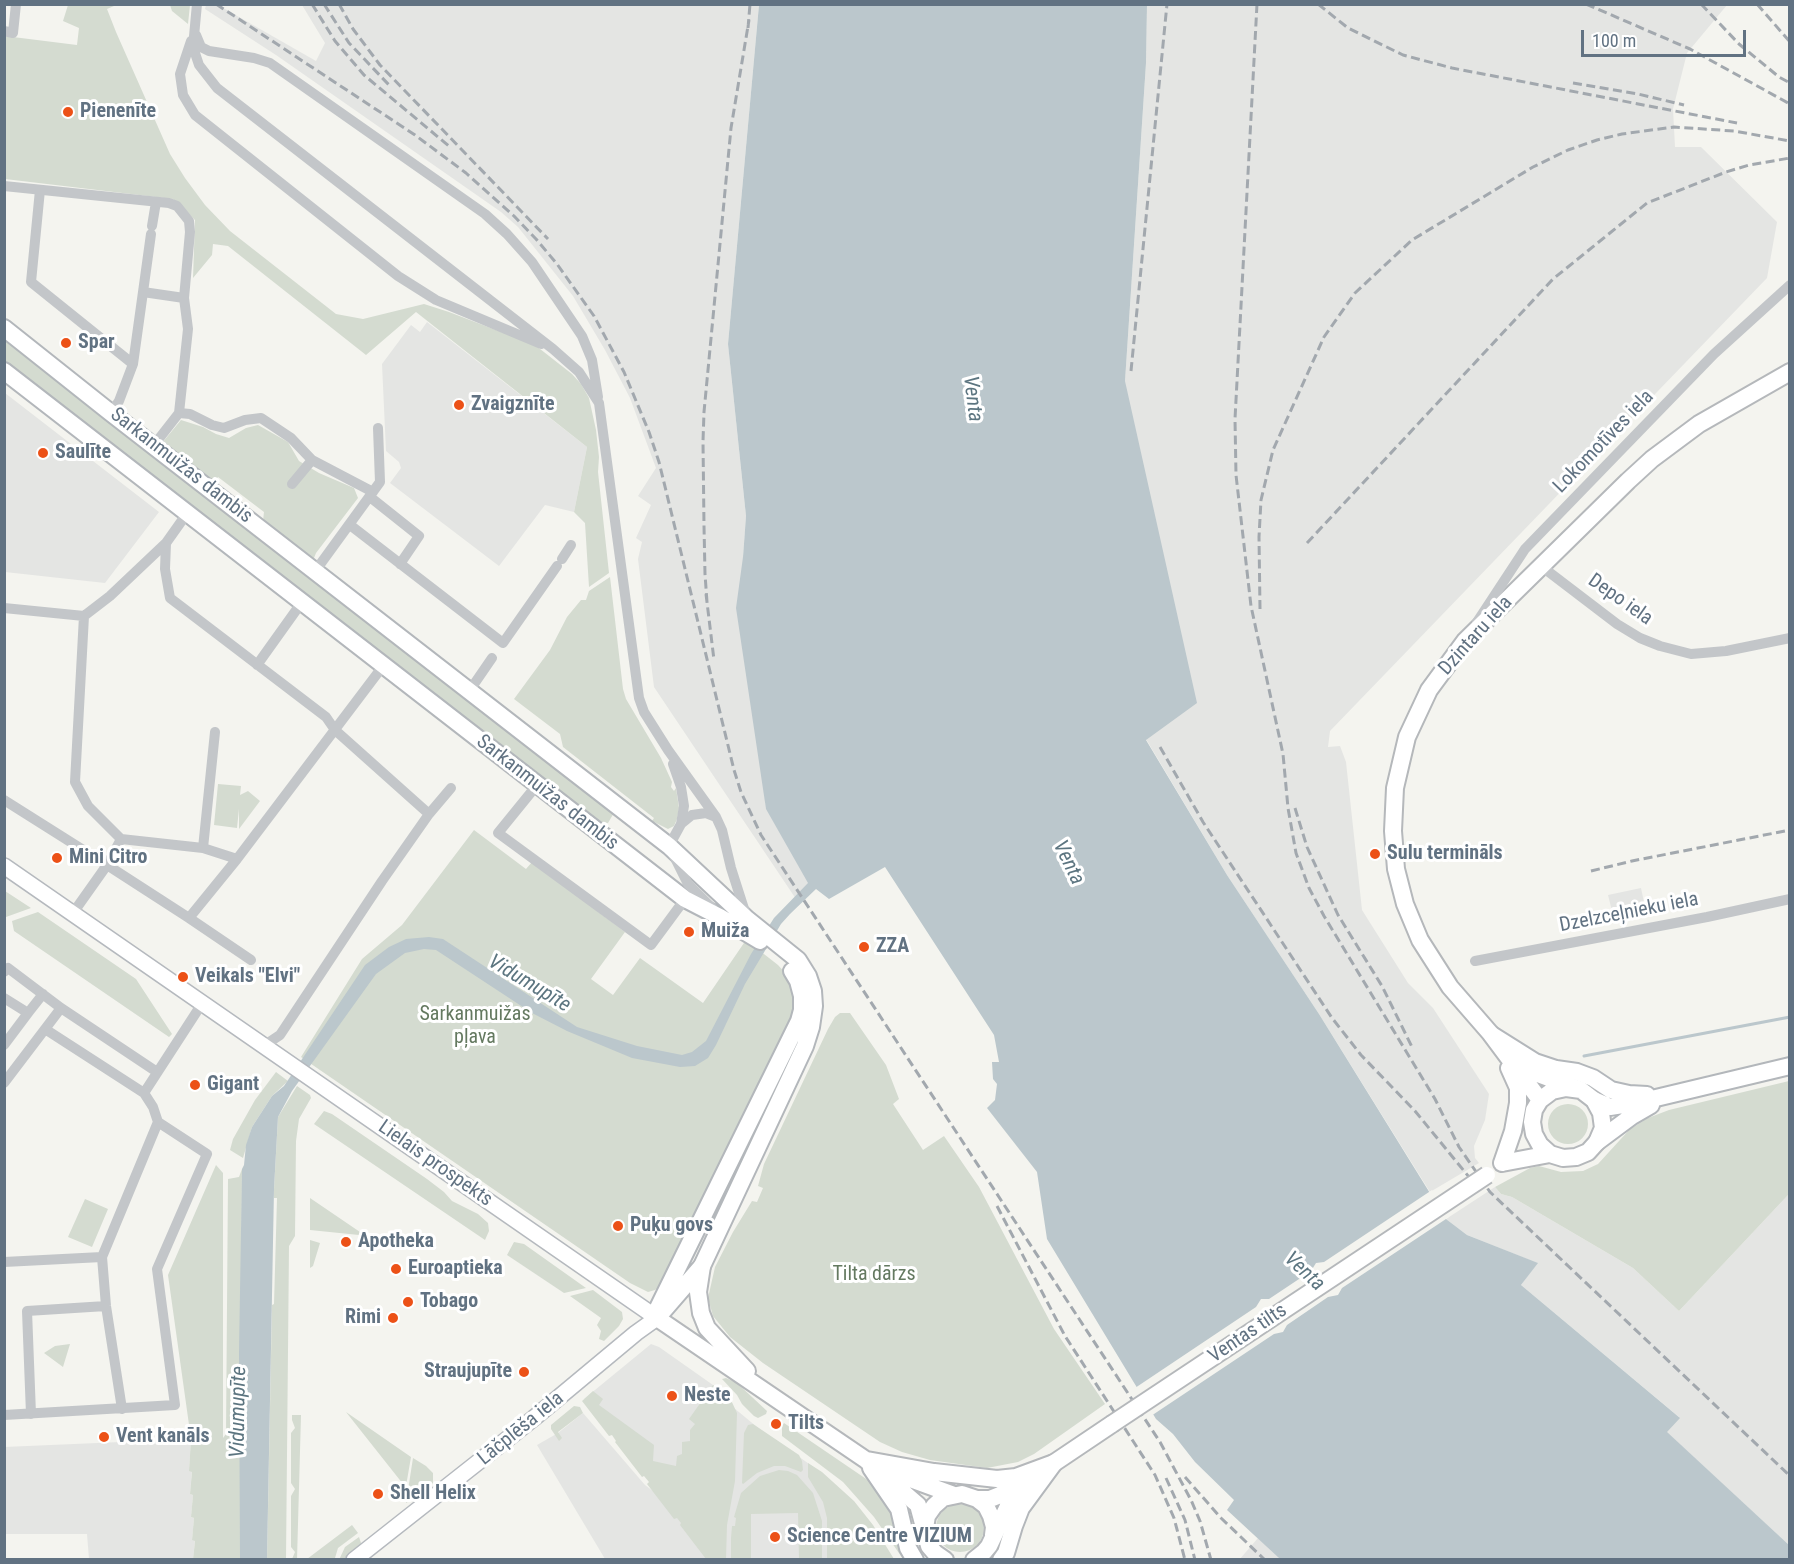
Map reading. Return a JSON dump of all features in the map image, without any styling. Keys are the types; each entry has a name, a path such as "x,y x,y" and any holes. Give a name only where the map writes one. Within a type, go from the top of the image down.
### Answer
{"main road":[{"name":"Sarkanmuižas dambis","path":"4,328 669,846 751,926 780,950 798,960 808,976 813,991 814,1006 811,1027 805,1046 702,1266"},
{"name":"Sarkanmuižas dambis","path":"4,371 685,899 720,916 751,926"},
{"name":"Dzintaru iela","path":"1490,1034 1450,987 1420,940 1401,892 1393,844 1395,788 1407,737 1429,690 1465,641 1628,481 1675,441 1723,409 1790,372"},
{"name":"Lielais prospekts","path":"4,866 866,1460"},
{"name":"Sarkanmuižas dambis","path":"657,1318 658,1307 799,1021 802,996 798,981 780,950"},
{"path":"1490,1034 1527,1068 1610,1107 1666,1097 1790,1066"},
{"path":"1490,1034 1535,1062 1556,1069 1577,1072 1593,1078 1611,1090 1666,1097"},
{"path":"1490,1034 1540,1100"},
{"path":"1490,1034 1513,1074 1518,1088 1513,1131 1502,1163"},
{"path":"1598,1142 1603,1128 1601,1113 1587,1095 1566,1088 1552,1091 1540,1100 1534,1110 1532,1122 1534,1134 1540,1145 1550,1154 1563,1158 1576,1157 1588,1152 1632,1116 1666,1097"},
{"path":"1502,1163 1532,1122"},
{"path":"1502,1163 1550,1154"},
{"name":"Ventas tilts","path":"1054,1463 1502,1163"},
{"path":"657,1318 702,1266"},
{"path":"702,1266 698,1299 708,1328 766,1391"},
{"name":"Lāčplēša iela","path":"354,1560 534,1419 657,1318"},
{"path":"866,1460 922,1471 997,1479 1016,1477 1054,1463"},
{"path":"866,1460 903,1477 954,1495"},
{"path":"866,1460 918,1505 929,1545 940,1557"},
{"path":"866,1460 899,1509 908,1548 915,1560"},
{"path":"925,1528 927,1516 933,1506 943,1498 962,1494 977,1499 1000,1496 1054,1463"},
{"path":"976,1559 989,1546 1010,1502 1054,1463"},
{"path":"1000,1560 1006,1553 1021,1508 1054,1463"},
{"path":"977,1499 986,1506 991,1516 994,1527 993,1538"}],"street":[{"path":"4,31 13,33 16,4"},
{"path":"197,4 193,47 199,64 217,88 553,349 579,372 598,403"},
{"path":"194,33 180,74 183,95 195,115 398,276 436,300 553,349"},
{"path":"194,33 201,47 208,51 254,58 270,63 492,221 531,262 582,336 592,360 639,698 644,712 668,750 716,817 751,926"},
{"path":"4,186 156,202 177,206 189,221 184,298 188,329 179,413 154,445"},
{"path":"40,190 31,282 134,364"},
{"path":"111,413 120,401 134,364 156,202"},
{"name":"Lokomotīves iela","path":"1465,641 1525,549 1714,354 1790,285"},
{"path":"143,292 184,298"},
{"path":"179,413 190,414 224,429 245,420 261,418 291,438 312,460 372,494 419,536 400,564"},
{"path":"316,570 380,483 378,428"},
{"path":"292,484 312,460"},
{"path":"4,608 84,615 110,596 166,543 188,512"},
{"path":"350,525 400,564 497,651"},
{"path":"166,543 165,568 170,598 326,717 335,730 429,814"},
{"path":"470,690 571,545"},
{"name":"Depo iela","path":"1541,566 1617,624 1640,638 1660,646 1691,654 1726,651 1790,638"},
{"path":"256,665 303,602"},
{"path":"84,615 75,782 88,806 121,839 203,848 237,859"},
{"path":"189,918 237,859 383,666"},
{"path":"203,848 214,732"},
{"path":"668,750 681,787 684,806 681,824 669,846 688,884 720,916"},
{"path":"537,785 498,833 651,945 685,899"},
{"path":"265,1046 279,1035 429,814 451,788"},
{"path":"4,800 251,960"},
{"path":"681,824 692,815 706,813 716,817"},
{"path":"73,913 107,865 121,839"},
{"name":"Dzelzceļnieku iela","path":"1475,961 1790,899"},
{"path":"4,972 8,968 61,1008 157,1072"},
{"path":"4,1045 43,994"},
{"path":"4,998 28,1013"},
{"path":"144,1093 203,1002"},
{"path":"4,1083 61,1008"},
{"path":"4,1415 175,1405 157,1269 207,1154 158,1122 153,1107 144,1093 45,1029"},
{"path":"122,1409 106,1306 102,1257 158,1122"},
{"path":"4,1262 102,1257"},
{"path":"31,1414 27,1311 106,1306"}],"shaded area":[{"path":"206,5 218,5 316,61 325,43 302,5 759,5 728,344 746,516 743,557 766,808 809,883 796,899 654,687 638,559 642,542 636,538 651,505 638,496 656,468 630,398 573,296 518,227 501,212 276,55 205,9"},
{"path":"1147,5 1727,5 1687,53 1673,109 1675,147 1701,147 1777,222 1767,278 1330,731 1328,747 1340,746 1346,762 1362,910 1408,983 1433,1008 1489,1094 1485,1120 1474,1146 1475,1158 1479,1163 1430,1192 1319,1014 1227,875 1146,739 1125,381 1146,63"},
{"name":"Zvaigznīte","path":"427,322 587,447 574,512 545,505 499,566 390,483 401,468 399,462 386,451 382,364 411,325 420,332"},
{"name":"Saulīte","path":"5,393 159,512 105,583 5,572"},
{"path":"1641,888 1645,907 1613,915 1608,895"},
{"path":"1495,1187 1501,1194 1512,1197 1633,1268 1679,1311 1789,1194 1789,1545 1666,1432 1679,1417 1521,1285 1537,1263 1467,1235 1446,1219"},
{"path":"651,1344 659,1347 713,1385 726,1398 667,1479 584,1399"},
{"path":"728,1403 757,1427 812,1466 893,1559 605,1559 537,1445 558,1433 583,1413 645,1485 661,1497"},
{"path":"191,1439 189,1471 192,1471 190,1494 193,1495 192,1540 195,1540 193,1559 89,1559 87,1534 5,1534 4,1447"},
{"path":"1258,1538 1280,1559 1239,1560"}],"green space":[{"path":"68,5 114,5 107,9 116,32 170,154 185,178 205,205 230,231 336,314 363,319 424,304 535,345 572,374 589,398 596,430 598,472 609,573 589,587 585,523 574,512 587,447 416,312 366,355 228,246 213,244 212,255 193,278 195,220 173,199 5,179 5,36 77,45 79,28 63,21"},
{"path":"170,5 190,5 188,24 172,11"},
{"path":"4,338 615,811 608,823 598,822 5,366"},
{"path":"181,420 229,438 246,428 258,425 288,442 299,461 319,473 354,488 358,498 314,558 311,558 263,521 264,512 218,477 213,484 162,443"},
{"path":"610,577 626,699 661,758 672,782 671,787 674,791 676,788 679,808 677,819 674,826 668,829 652,821 654,818 563,747 560,734 514,699 550,650 567,617 581,600 586,600 589,591"},
{"path":"218,784 241,786 240,795 248,791 260,801 239,829 239,809 237,828 214,825"},
{"name":"Sarkanmuižas pļava","path":"474,830 526,869 532,862 625,932 591,979 613,995 640,958 703,1003 746,940 778,965 787,975 793,990 795,1004 793,1020 661,1286 655,1290 648,1292 630,1283 301,1057 362,959 402,925"},
{"path":"5,891 31,908 6,917"},
{"path":"38,912 136,979 172,1034 169,1037 14,931 12,921"},
{"name":"Tilta dārzs","path":"840,1013 850,1013 886,1065 899,1099 893,1104 923,1150 944,1136 979,1187 1054,1329 1105,1404 1034,1454 1018,1462 987,1468 930,1460 902,1452 880,1442 763,1363 730,1337 713,1316 708,1298 715,1267 752,1201 757,1202 763,1188 758,1186 764,1164 828,1029"},
{"path":"276,1072 288,1081 272,1096 252,1127 243,1158 230,1150 233,1139 255,1100"},
{"path":"1789,1081 1789,1194 1679,1311 1633,1268 1512,1197 1501,1194 1495,1187 1530,1168 1539,1166 1561,1172 1583,1171 1598,1164 1630,1129 1648,1118 1669,1110"},
{"path":"297,1086 311,1098 299,1119 296,1141 295,1236 289,1246 286,1559 267,1560 272,1305 274,1304 277,1198 274,1198 274,1189 278,1117"},
{"path":"1568,1104 1576,1105 1582,1110 1587,1116 1587,1132 1582,1138 1576,1143 1568,1144 1560,1143 1554,1138 1549,1132 1548,1124 1549,1116 1554,1110 1560,1105"},
{"path":"324,1111 332,1114 427,1179 452,1201 478,1214 488,1223 489,1231 485,1240 314,1124"},
{"path":"216,1165 223,1173 223,1438 226,1434 228,1179 239,1177 242,1169 240,1559 193,1559 194,1518 191,1517 193,1495 190,1494 192,1472 189,1471 191,1439 168,1275"},
{"path":"310,1198 360,1232 359,1235 310,1230"},
{"path":"85,1199 108,1209 92,1247 68,1237"},
{"path":"310,1240 320,1243 313,1266 310,1268"},
{"path":"514,1242 524,1244 586,1288 564,1293 507,1255"},
{"path":"593,1290 622,1312 623,1319 619,1326 604,1341 599,1339 601,1331 597,1325 601,1318 570,1296"},
{"path":"70,1344 63,1367 44,1353 55,1346"},
{"path":"726,1378 737,1383 767,1411 766,1414 758,1418 754,1416 722,1379"},
{"path":"713,1385 730,1398 737,1413 735,1481 727,1525 726,1559 706,1559 680,1525 681,1523 677,1518 674,1519 647,1484 649,1482 644,1476 642,1477 612,1435 609,1436 582,1401 593,1391 603,1399 599,1405 654,1445 653,1461 676,1466 677,1456 682,1454 682,1442 690,1441 690,1430 695,1424 689,1419"},
{"path":"574,1406 580,1407 583,1413 558,1432 562,1438 559,1441 551,1425"},
{"path":"346,1412 411,1457 406,1486 403,1484"},
{"path":"292,1415 301,1415 297,1560 292,1559 295,1552 291,1547 291,1496 295,1489 291,1483 291,1433 295,1428"},
{"path":"784,1423 885,1494 912,1559 903,1559 874,1517 843,1482 782,1436"},
{"path":"753,1424 799,1455 803,1470 801,1472 785,1466 774,1466 757,1473 743,1484 744,1433 748,1425"},
{"path":"413,1458 433,1473 433,1483 406,1503"},
{"path":"808,1463 822,1472 854,1501 873,1525 894,1559 827,1559 827,1518 823,1502 808,1477"},
{"path":"779,1470 797,1475 813,1493 822,1521 822,1559 799,1559 798,1513 751,1514 751,1559 731,1559 732,1526 735,1526 736,1518 734,1517 741,1493 760,1476"},
{"path":"955,1504 965,1504 977,1511 984,1523 984,1533 977,1545 965,1552 955,1552 940,1541 936,1533 936,1523 947,1508"},
{"path":"352,1525 358,1533 338,1548 335,1558 307,1559"},
{"path":"359,1537 361,1543 359,1548 339,1560 345,1547"}],"water":[{"name":"Venta","path":"759,5 1147,5 1146,63 1125,381 1197,703 1146,740 1227,875 1319,1014 1446,1219 1467,1235 1538,1263 1521,1285 1680,1418 1667,1432 1789,1545 1789,1559 1280,1559 1227,1510 1234,1500 1195,1462 1173,1434 1156,1419 1047,1239 1037,1172 987,1108 995,1100 997,1084 993,1079 992,1062 999,1062 994,1035 885,867 829,899 816,889 790,914 781,924 745,984 708,1058 695,1066 680,1067 632,1058 567,1031 532,1013 436,950 424,949 405,953 376,974 292,1091 278,1117 274,1189 267,1559 240,1560 239,1353 242,1169 246,1145 252,1127 272,1096 284,1086 365,965 389,947 406,939 429,937 443,939 577,1027 637,1046 682,1055 692,1052 706,1041 751,954 774,918 808,883 766,809 736,608 746,516 728,344"}],"pier":[{"path":"1432,1190 1449,1217 1342,1288 1338,1295 1328,1297 1287,1325 1283,1332 1274,1334 1151,1416 1135,1388 1256,1307 1261,1299 1269,1299 1311,1271 1316,1263 1324,1262"}],"waterway":[{"path":"1584,1056 1790,1017"}],"railway":[{"path":"216,4 415,135 466,173 536,239 594,316 624,372 659,462 734,770 741,792 761,835 1160,1442 1191,1500 1200,1521 1211,1560"},
{"path":"312,4 335,41 364,75 450,147"},
{"path":"324,4 349,43 389,85"},
{"path":"339,4 353,29 380,65 548,239"},
{"path":"748,28 750,4"},
{"path":"1131,371 1167,4"},
{"path":"1257,4 1235,419 1236,475 1251,606 1283,754 1288,808 1296,853 1309,888 1324,916 1435,1099 1459,1147 1490,1192 1790,1476"},
{"path":"1318,4 1348,28 1403,55 1452,68 1737,123"},
{"path":"1586,4 1690,49 1790,104"},
{"path":"1701,4 1739,44 1779,77 1790,83"},
{"path":"1757,4 1790,42"},
{"path":"707,602 704,412 731,128 749,20"},
{"path":"1573,83 1638,94 1684,105"},
{"path":"1260,609 1261,500 1273,450 1324,337 1355,293 1412,240 1533,167 1568,150 1597,140 1674,127 1734,131 1790,141"},
{"path":"1307,543 1553,279 1647,203 1726,172 1749,165 1790,158"},
{"path":"706,594 714,660"},
{"path":"1160,747 1203,822 1332,1018 1361,1055 1415,1111 1478,1188"},
{"path":"1295,808 1307,847 1338,915 1382,986 1412,1047"},
{"path":"1591,871 1790,830"},
{"path":"997,1206 1065,1336 1155,1475 1174,1518 1185,1560"},
{"path":"1185,1477 1221,1518 1265,1560"},
{"path":"1166,1478 1185,1520 1195,1560"}],"place":[{"name":"Pienenīte","path":"68,112"},
{"name":"Spar","path":"66,343"},
{"name":"Zvaigznīte","path":"459,405"},
{"name":"Saulīte","path":"43,453"},
{"name":"Sulu termināls","path":"1375,854"},
{"name":"Mini Citro","path":"57,858"},
{"name":"Muiža","path":"689,932"},
{"name":"ZZA","path":"864,947"},
{"name":"Veikals \"Elvi\"","path":"183,977"},
{"name":"Gigant","path":"195,1085"},
{"name":"Puķu govs","path":"618,1226"},
{"name":"Apotheka","path":"346,1242"},
{"name":"Euroaptieka","path":"396,1269"},
{"name":"Tobago","path":"408,1302"},
{"name":"Rimi","path":"393,1318"},
{"name":"Straujupīte","path":"524,1372"},
{"name":"Neste","path":"672,1396"},
{"name":"Tilts","path":"776,1424"},
{"name":"Vent kanāls","path":"104,1437"},
{"name":"Shell Helix","path":"378,1494"},
{"name":"Science Centre VIZIUM","path":"775,1537"}],"water label":[{"name":"Vidumupīte","path":"529,984"},
{"name":"Vidumupīte","path":"239,1412"}]}
